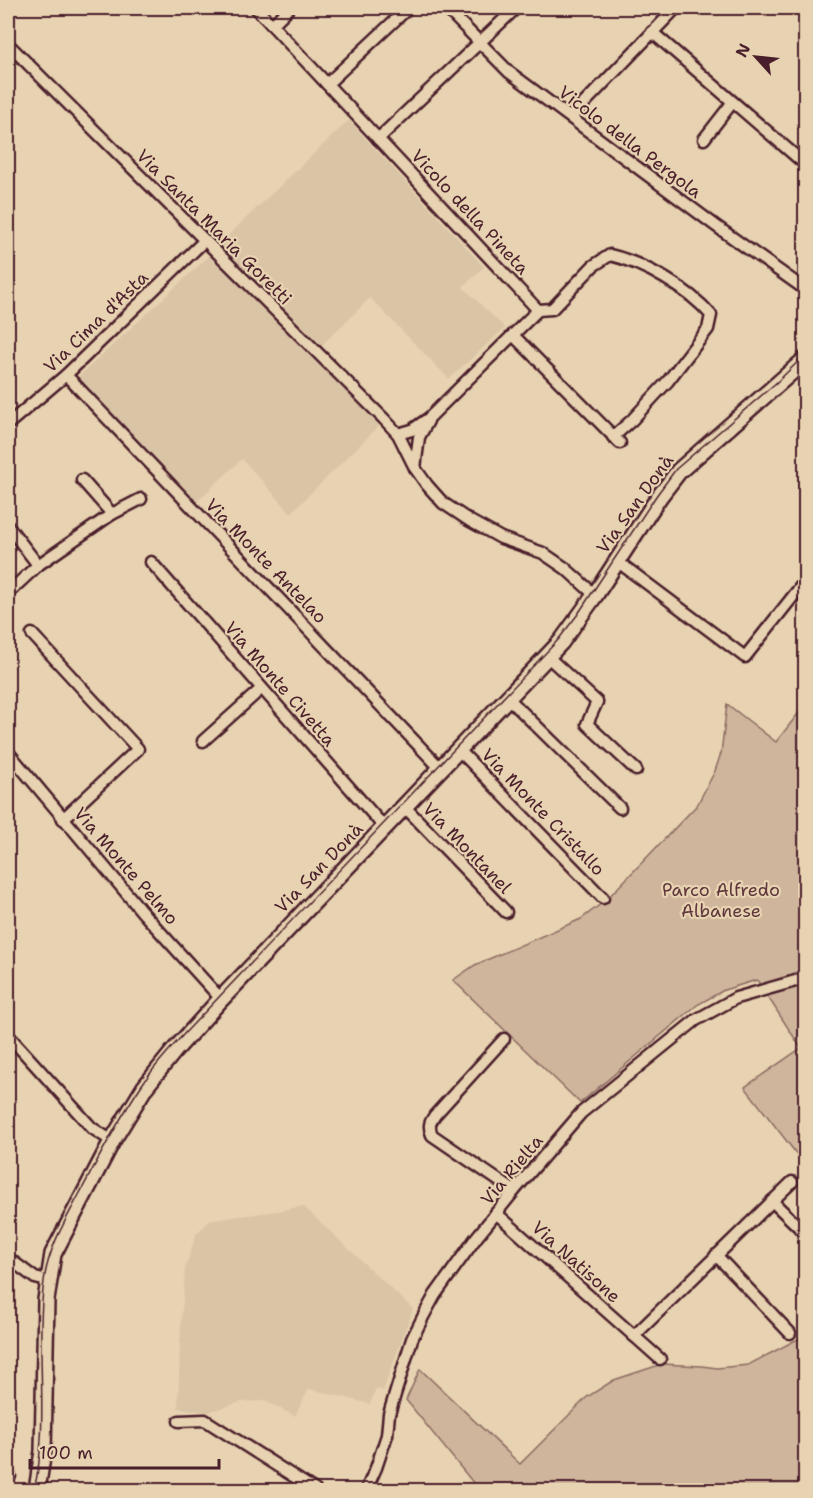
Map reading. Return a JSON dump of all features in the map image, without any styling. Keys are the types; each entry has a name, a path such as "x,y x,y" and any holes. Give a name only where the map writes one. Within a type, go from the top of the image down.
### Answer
{"street":[{"name":"Vicolo della Pineta","path":"256,8 538,309"},
{"path":"272,25 289,8"},
{"path":"327,84 408,8"},
{"name":"Vicolo della Pergola","path":"447,8 509,72 806,290"},
{"path":"378,139 516,8"},
{"path":"571,117 676,8"},
{"path":"652,32 806,165"},
{"name":"Via Santa Maria Goretti","path":"8,44 398,434"},
{"path":"704,139 732,103"},
{"name":"Via Cima d'Asta","path":"8,424 66,375 204,241"},
{"path":"513,334 616,440 668,381 708,329 711,315 703,306 651,269 610,255 593,266 552,309 538,309 513,334 429,418 412,430 398,434 416,468 434,494 456,512 501,538 543,553 565,568 595,595"},
{"name":"Via San Donà","path":"37,1491 43,1462 48,1281 58,1242 112,1141 154,1075 221,999 548,657 595,595 658,497 679,471 806,359"},
{"name":"Via Monte Antelao","path":"66,375 441,769"},
{"path":"416,468 419,437 429,418"},
{"path":"82,480 112,514"},
{"path":"8,592 38,565 112,514 141,499"},
{"path":"8,526 38,565"},
{"path":"617,561 745,657 806,580"},
{"name":"Via Monte Civetta","path":"151,562 385,828"},
{"path":"32,634 138,749 63,819"},
{"path":"548,657 597,702 587,724 636,770"},
{"path":"203,741 261,689"},
{"path":"508,698 620,808"},
{"name":"Via Monte Cristallo","path":"459,750 603,898"},
{"name":"Via Monte Pelmo","path":"8,752 63,819 221,999"},
{"name":"Via Montanel","path":"405,807 506,912"},
{"name":"Via Rielta","path":"366,1491 387,1435 389,1414 412,1339 435,1295 514,1191 581,1113 696,1020 736,998 806,978"},
{"path":"8,1035 92,1128 112,1141"},
{"path":"504,1039 435,1115 430,1122 429,1130 432,1135 514,1191"},
{"path":"634,1336 792,1182"},
{"path":"772,1201 806,1234"},
{"name":"Via Natisone","path":"496,1213 660,1359"},
{"path":"716,1255 790,1333"},
{"path":"8,1258 35,1278 48,1281"},
{"path":"178,1421 205,1419 315,1491"}],"shaded area":[{"path":"349,120 484,267 463,287 505,328 449,379 370,298 319,348 217,246"},
{"path":"209,256 381,424 291,513 242,459 194,504 76,379"},
{"path":"303,1206 413,1309 383,1391 376,1389 370,1404 309,1389 295,1416 265,1401 241,1402 208,1412 178,1408 185,1269 196,1234 210,1220"}],"green space":[{"name":"Parco Alfredo Albanese","path":"727,704 776,742 805,705 805,1165 745,1087 801,1048 757,980 724,990 697,1005 580,1103 453,980 475,965 581,919 606,900 697,805 715,771 721,753"},
{"path":"805,1337 805,1490 479,1490 406,1400 420,1369 520,1464 587,1397 614,1380 662,1364 717,1368 748,1365"}],"tram line":[{"path":"34,1490 41,1439 41,1333 46,1269 63,1225 124,1112 141,1086 188,1029 558,640 676,469 806,354"}]}
